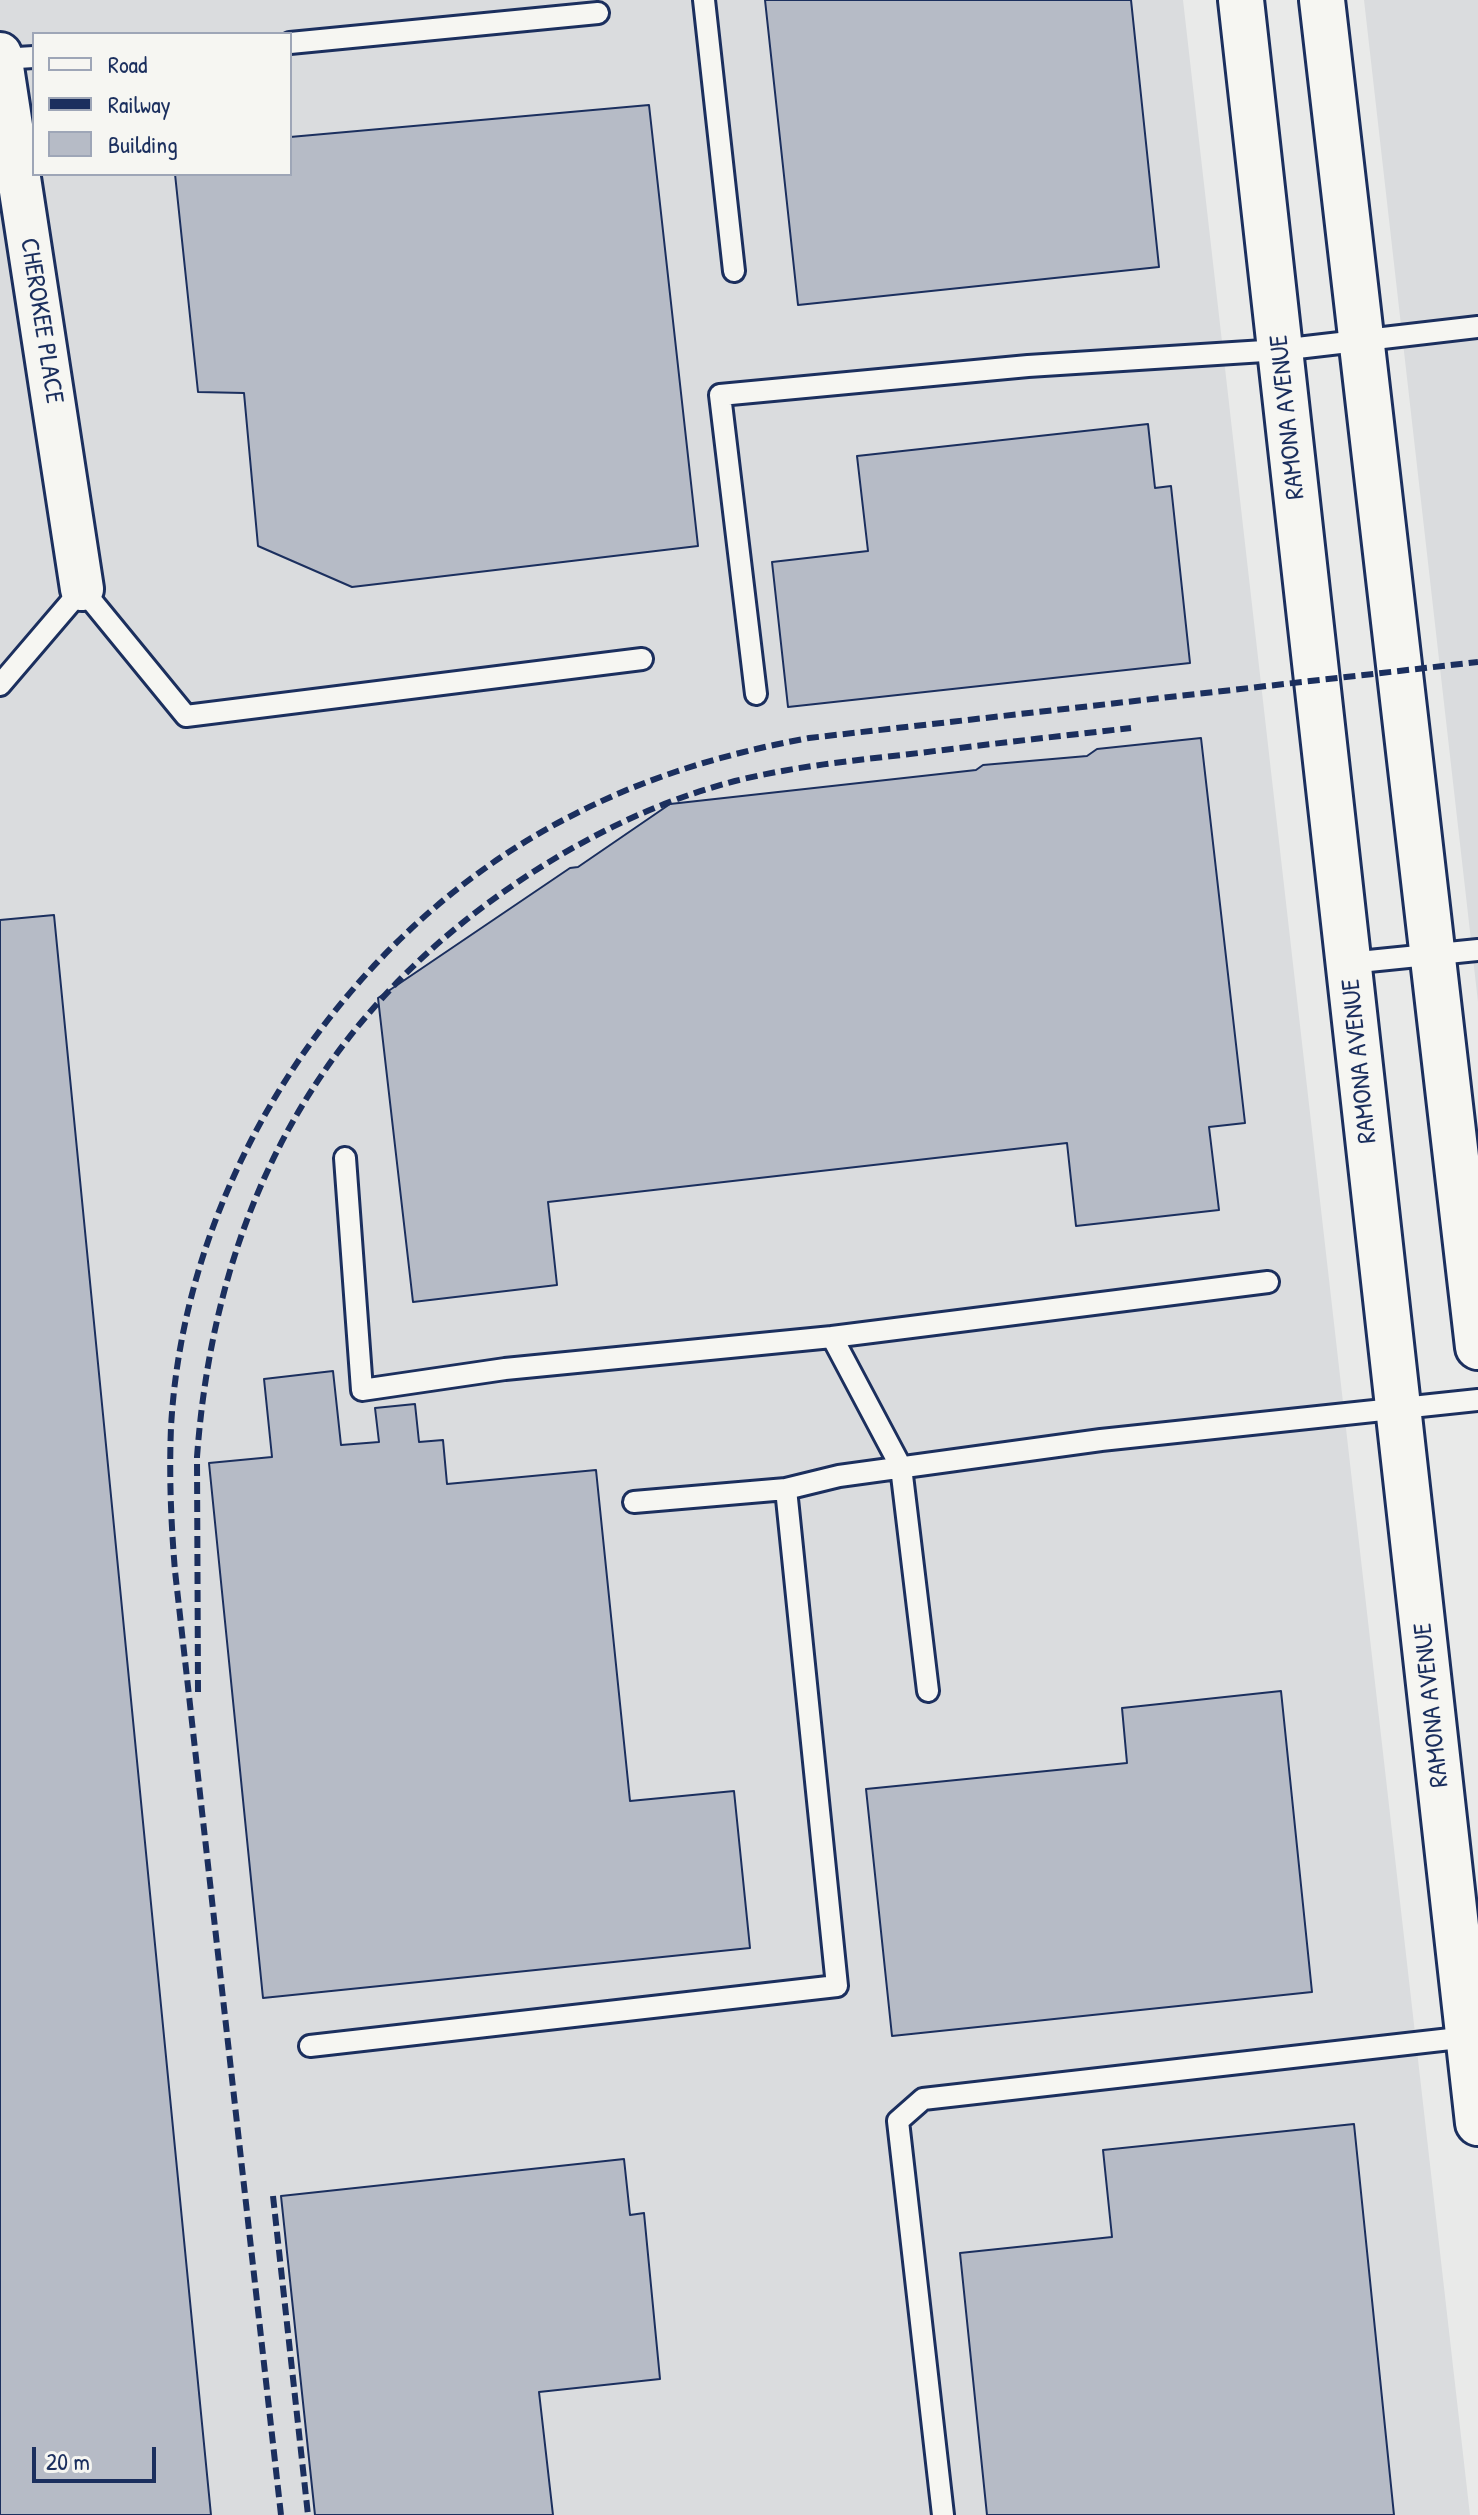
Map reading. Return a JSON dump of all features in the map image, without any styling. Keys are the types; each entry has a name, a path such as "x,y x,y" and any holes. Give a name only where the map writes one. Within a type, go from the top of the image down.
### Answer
{"main road":[{"name":"RAMONA AVENUE","path":"1241,0 1478,2123"},
{"path":"1322,0 1478,1347"}],"street":[{"name":"CHEROKEE PLACE","path":"0,57 82,589"}],"lane":[{"path":"704,0 734,271"},
{"path":"292,43 598,13"},
{"path":"0,57 32,57"},
{"path":"756,694 720,395 1028,366 1280,350 1478,327"},
{"path":"0,685 82,589 186,716 642,659"},
{"path":"1349,963 1478,950"},
{"path":"345,1158 362,1390 505,1369 832,1337 1268,1282"},
{"path":"832,1337 901,1467 928,1691"},
{"path":"634,1502 786,1489 839,1476 1101,1440 1478,1400"},
{"path":"310,2046 837,1986 786,1489"},
{"path":"943,2515 898,2121 923,2099 1468,2037"}],"shaded area":[{"path":"0,0 1183,0 1470,2515 0,2515"},
{"path":"1364,0 1478,0 1478,1002"}],"building":[{"path":"765,0 1131,0 1159,267 798,305"},
{"path":"649,105 698,546 352,587 258,546 244,393 198,392 175,176 292,176 292,137"},
{"path":"1148,424 1155,488 1171,486 1190,663 788,707 772,562 868,551 857,456"},
{"path":"1201,738 1245,1123 1209,1127 1219,1210 1076,1226 1067,1143 548,1202 557,1285 413,1302 378,998 670,804 976,770 983,765 1087,756 1097,749"},
{"path":"54,915 211,2515 0,2515 0,920"},
{"path":"333,1371 341,1445 379,1442 375,1408 415,1404 419,1442 443,1440 447,1484 596,1470 630,1801 734,1791 750,1948 263,1998 209,1463 272,1457 264,1379"},
{"path":"1281,1691 1312,1992 892,2036 866,1789 1127,1763 1122,1708"},
{"path":"1354,2124 1394,2515 987,2515 960,2253 1112,2237 1103,2150"},
{"path":"624,2159 630,2215 644,2213 660,2379 539,2392 553,2515 315,2515 281,2196"}],"railway":[{"path":"281,2515 175,1571 170,1463 171,1427 183,1333 208,1240 245,1152 294,1068 352,991 418,922 493,862 575,814 660,777 748,751 809,738 1478,662"},
{"path":"198,1692 197,1457 208,1367 227,1281 255,1200 292,1124 337,1053 392,988 456,928 530,874 603,832 681,798 735,781 804,767 1131,728"},
{"path":"273,2196 308,2515"}]}
